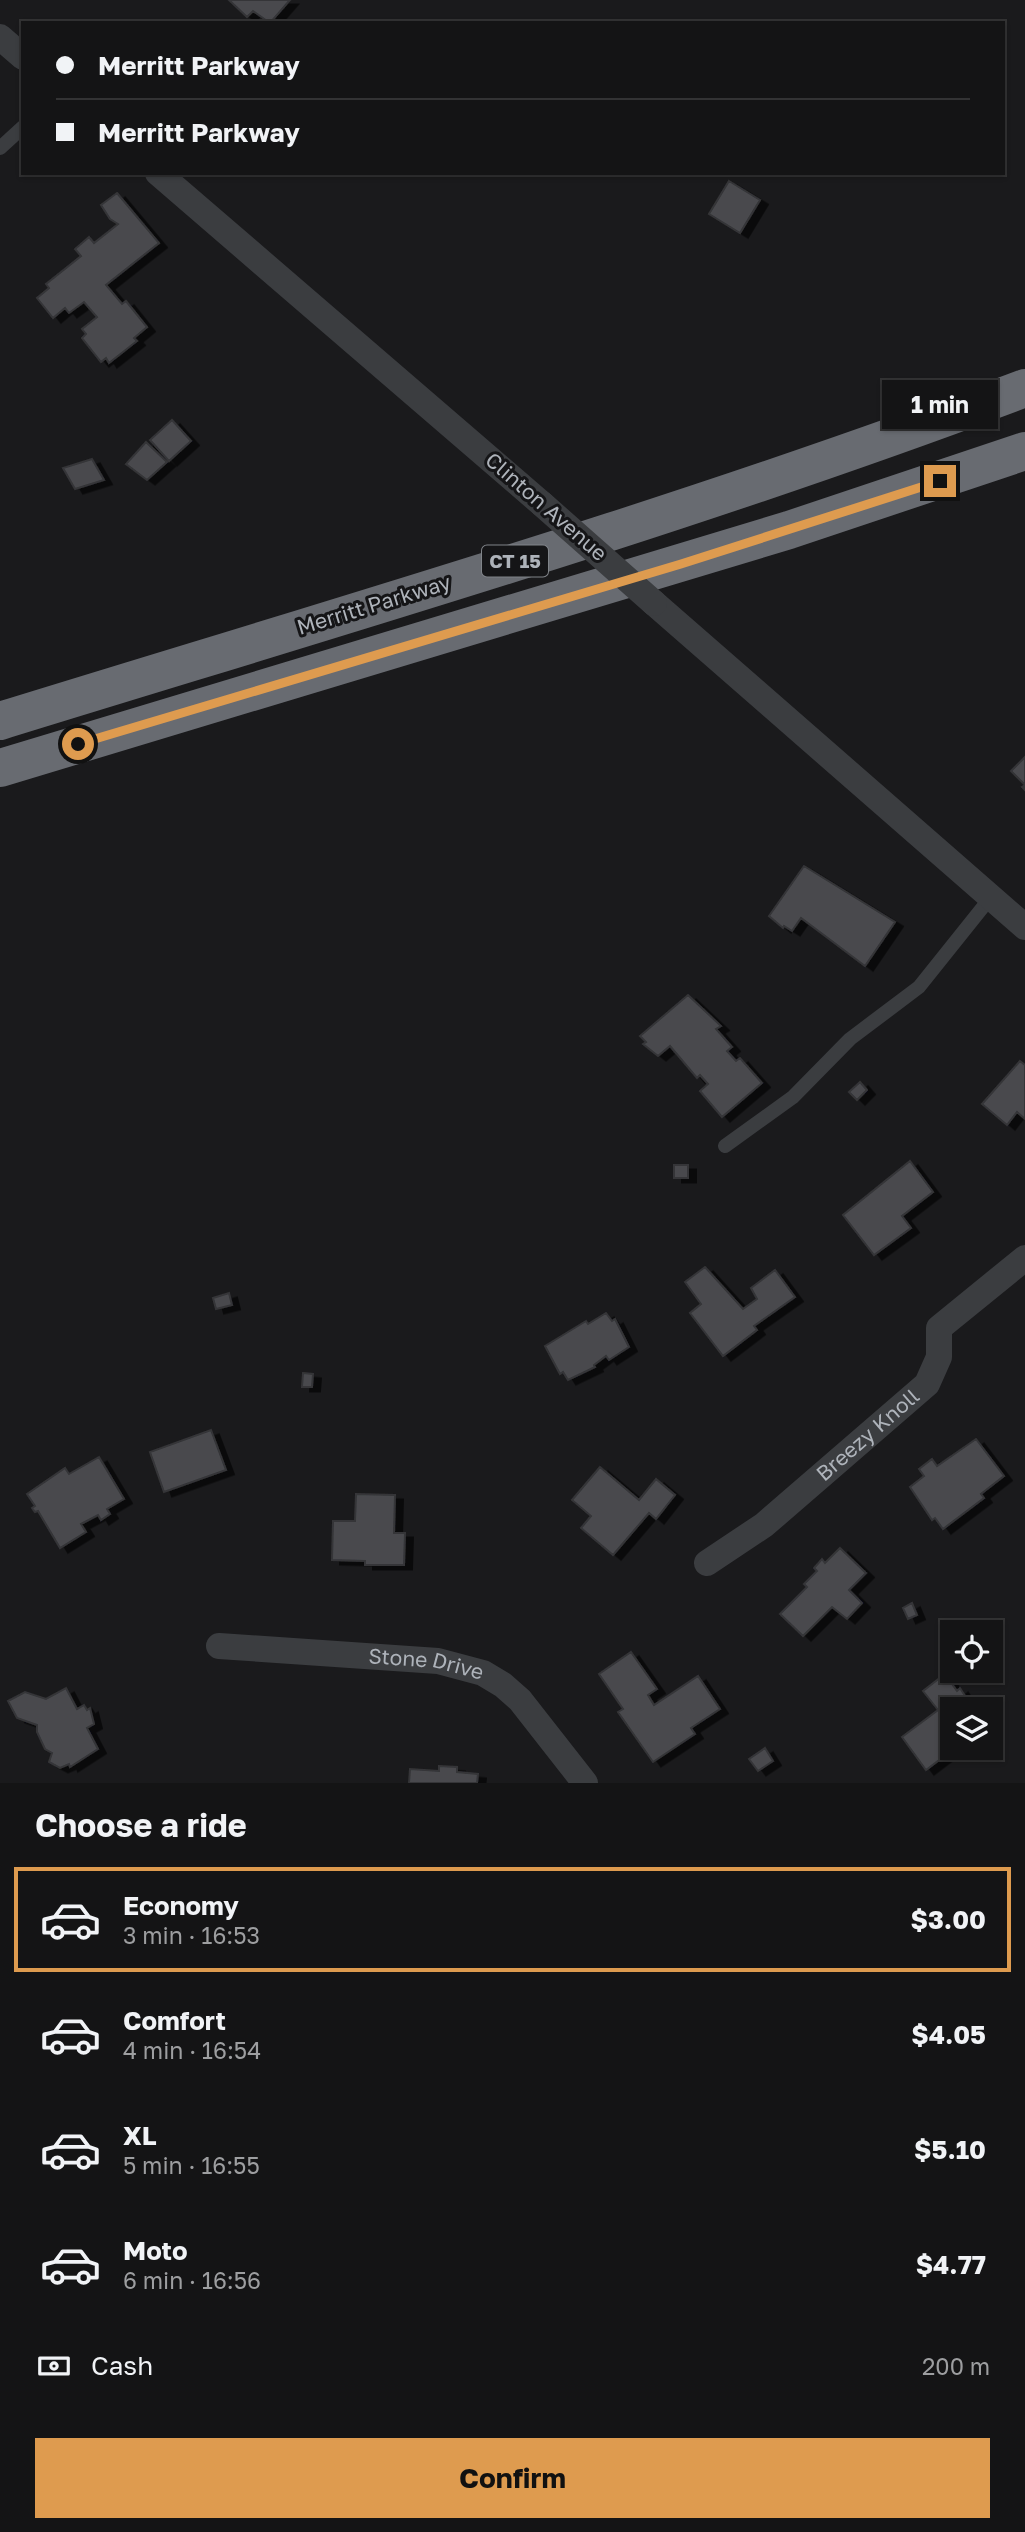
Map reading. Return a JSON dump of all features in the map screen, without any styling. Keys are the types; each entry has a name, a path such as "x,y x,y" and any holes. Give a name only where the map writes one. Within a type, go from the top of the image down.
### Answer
{"highway":[{"name":"Merritt Parkway","path":"0,721 633,525 814,465 1025,388"},
{"name":"CT 15","path":"0,768 765,538 1025,451"}],"street":[{"path":"0,37 21,55"},
{"name":"Clinton Avenue","path":"160,175 542,504 1025,927"},
{"name":"Breezy Knoll","path":"707,1563 764,1525 927,1384 939,1357 939,1328 1025,1258"},
{"name":"Stone Drive","path":"219,1646 438,1661 483,1673 520,1700 585,1783"}],"lane":[{"path":"0,148 21,129"},
{"path":"725,1146 793,1097 850,1039 919,986 991,897"}],"building":[{"path":"229,0 290,0 272,21 267,21 253,11 247,17"},
{"path":"729,181 760,200 740,233 709,214"},
{"path":"117,193 159,243 106,285 122,304 126,301 147,327 134,338 137,341 109,363 106,358 101,362 82,338 86,334 82,329 97,317 84,302 69,313 65,308 53,318 37,298 49,288 46,284 81,256 75,249 89,237 94,243 118,224 110,219 101,205"},
{"path":"172,420 191,441 169,461 150,440"},
{"path":"146,442 167,462 147,480 126,464"},
{"path":"92,459 104,480 75,489 63,468"},
{"path":"1025,757 1025,785 1011,771"},
{"path":"804,866 895,922 865,966 801,918 792,931 784,926 783,928 769,916"},
{"path":"688,995 721,1026 716,1029 732,1047 727,1051 736,1061 740,1058 762,1083 722,1117 700,1091 708,1084 700,1075 697,1078 670,1046 658,1056 643,1044 646,1042 640,1036"},
{"path":"1020,1061 1025,1065 1025,1119 1017,1112 1007,1125 982,1104"},
{"path":"860,1082 867,1090 857,1100 849,1092"},
{"path":"910,1161 933,1192 902,1216 911,1228 874,1255 843,1215"},
{"path":"674,1165 688,1165 688,1178 674,1178"},
{"path":"705,1267 743,1309 757,1299 751,1288 775,1270 795,1297 754,1326 757,1330 723,1356 690,1313 701,1304 685,1282"},
{"path":"229,1293 232,1305 216,1309 213,1298"},
{"path":"606,1313 612,1321 615,1319 629,1347 609,1360 606,1356 594,1365 595,1367 568,1380 563,1372 560,1374 545,1346 586,1321 588,1324"},
{"path":"303,1373 313,1374 312,1387 302,1387"},
{"path":"211,1430 226,1470 164,1492 150,1452"},
{"path":"976,1439 1004,1476 981,1494 984,1498 943,1529 935,1518 932,1520 910,1487 924,1476 919,1469 932,1459 937,1466"},
{"path":"99,1457 124,1499 107,1509 110,1514 101,1520 98,1515 81,1524 86,1532 60,1548 38,1511 35,1512 32,1508 35,1506 27,1494 65,1468 69,1474"},
{"path":"600,1467 639,1500 656,1479 675,1495 656,1519 649,1513 613,1555 581,1528 591,1516 572,1500"},
{"path":"356,1494 395,1495 394,1533 405,1533 404,1565 365,1565 365,1561 332,1560 333,1521 355,1521"},
{"path":"840,1548 866,1573 849,1590 862,1603 847,1619 832,1607 803,1636 780,1614 807,1587 804,1584 817,1571 814,1568 822,1559 825,1563"},
{"path":"912,1603 917,1615 908,1619 903,1608"},
{"path":"631,1652 657,1689 648,1695 654,1705 698,1676 720,1709 691,1728 695,1734 653,1762 618,1712 623,1709 599,1674"},
{"path":"940,1678 940,1683 951,1683 957,1691 960,1688 966,1697 940,1697 940,1759 926,1770 902,1737 938,1710 923,1691"},
{"path":"66,1688 77,1709 84,1705 87,1710 90,1708 94,1724 87,1728 98,1749 70,1767 69,1764 60,1768 49,1762 52,1753 45,1749 37,1732 37,1725 17,1718 8,1701 25,1692 46,1699"},
{"path":"765,1748 773,1761 758,1771 749,1759"},
{"path":"439,1766 457,1767 457,1772 478,1774 477,1783 409,1783 410,1769 439,1771"}],"route":[{"path":"78,744 681,564 940,481"}]}
